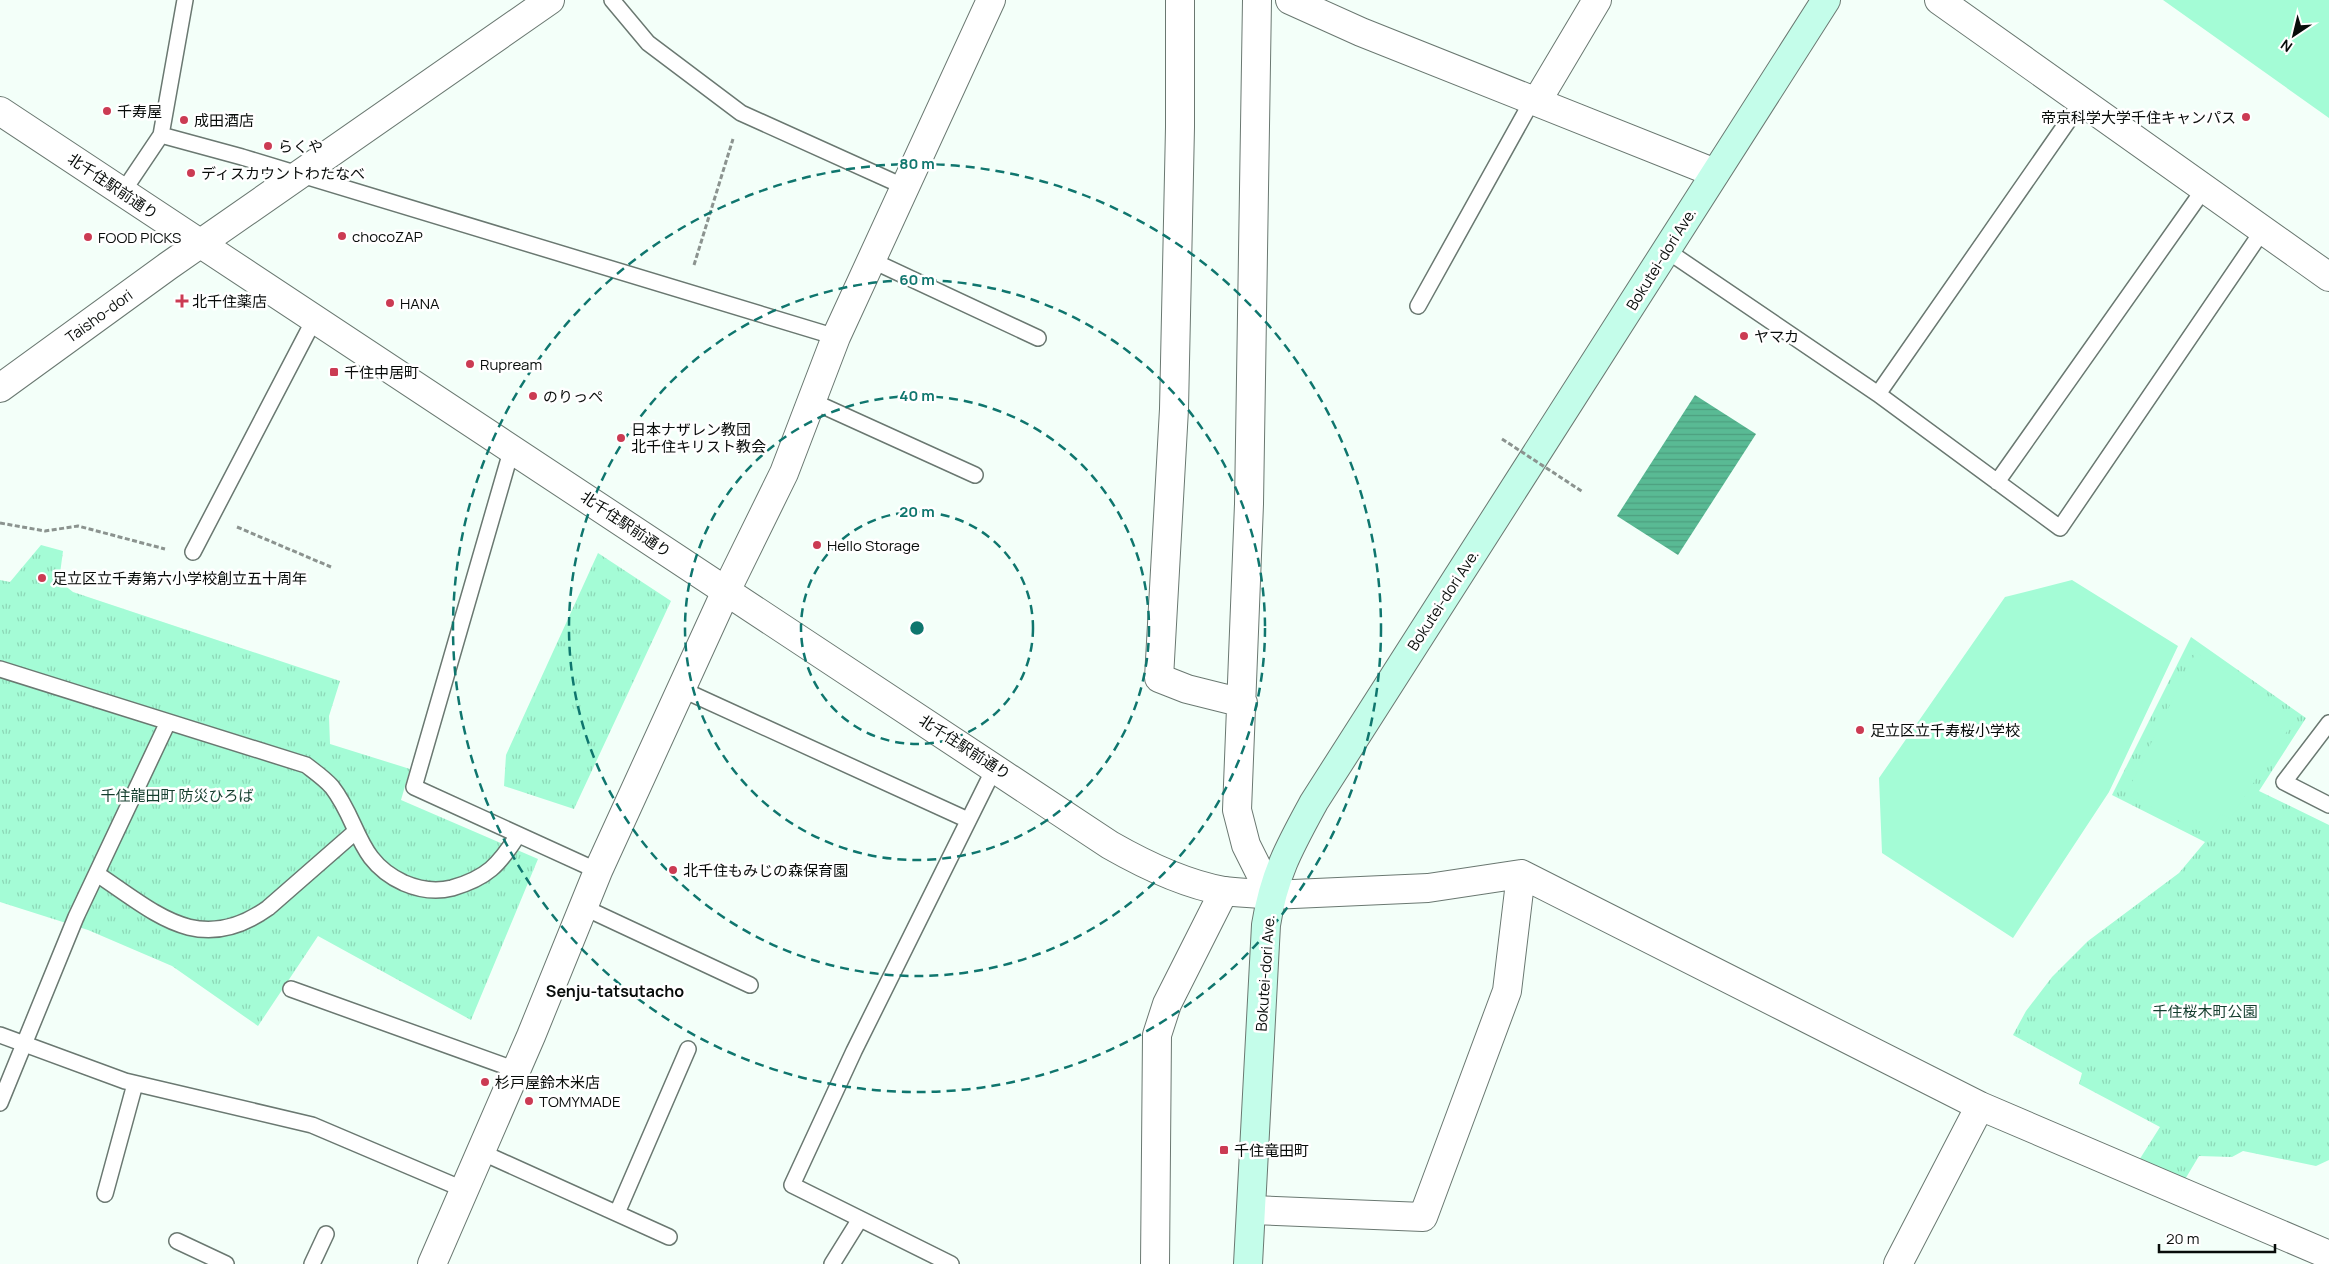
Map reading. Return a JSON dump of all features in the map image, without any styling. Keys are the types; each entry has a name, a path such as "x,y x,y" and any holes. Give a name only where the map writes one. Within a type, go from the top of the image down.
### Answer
{"main road":[{"name":"Bokutei-dori Ave.","path":"1248,1264 1266,925 1271,895 1284,859 1314,802 1826,0"}],"street":[{"name":"Taisho-dori","path":"0,388 199,244 550,0"},
{"path":"432,1264 516,1070 598,871 726,591 784,473 836,337 991,0"},
{"path":"1180,0 1180,127 1174,409 1160,678 1187,689 1243,703"},
{"path":"1257,0 1249,494 1243,703 1237,810 1246,845 1271,895"},
{"path":"1290,0 1361,32 1715,173"},
{"path":"1535,100 1597,0"},
{"path":"1939,0 2329,277"},
{"name":"北千住駅前通り","path":"0,111 199,244 315,318 726,591 1146,866 1224,891 1271,895 1428,888 1521,874"},
{"path":"1251,1210 1423,1217 1506,991 1521,874 1980,1106 2329,1255"},
{"path":"1155,1264 1157,1035 1167,1004 1224,891"},
{"path":"1898,1264 1980,1106"}],"lane":[{"path":"122,193 160,135 185,0"},
{"path":"612,0 648,44 741,114 905,187"},
{"path":"1418,306 1535,100"},
{"path":"1878,394 2082,102"},
{"path":"160,135 242,157 836,337"},
{"path":"1997,482 2204,189"},
{"path":"1666,250 1878,394 2060,528 2263,230"},
{"path":"872,260 1038,338"},
{"path":"193,552 315,318"},
{"path":"812,401 974,475"},
{"path":"512,448 414,787 598,871"},
{"path":"0,669 306,765 321,776 333,789 355,832 378,866 395,878 414,887 431,890 448,889 484,876 508,853 518,835"},
{"path":"681,689 968,820"},
{"path":"0,1103 76,917 168,722"},
{"path":"2329,723 2284,782 2329,805"},
{"path":"952,1264 792,1185 854,1051 995,767"},
{"path":"97,874 163,918 178,925 210,930 226,929 254,918 268,908 355,832"},
{"path":"583,907 750,985"},
{"path":"291,989 516,1070"},
{"path":"0,1035 135,1084 312,1125 465,1190"},
{"path":"617,1213 688,1049"},
{"path":"105,1194 135,1084"},
{"path":"481,1152 669,1237"},
{"path":"832,1264 860,1218"},
{"path":"312,1264 326,1234"},
{"path":"177,1241 226,1264"}],"path":[{"path":"685,292 741,114"},
{"path":"1502,439 1583,492"},
{"path":"211,516 331,567"},
{"path":"0,523 45,531 78,526 190,556 193,552"}],"green space":[{"path":"2163,0 2329,0 2329,118"},
{"name":"千住龍田町 防災ひろば","path":"41,545 63,551 59,581 73,592 340,681 329,716 330,744 410,769 401,800 538,859 471,1020 318,936 258,1026 172,966 88,930 0,902 0,580 10,582"},
{"path":"598,553 671,601 574,809 504,786 506,755"},
{"path":"2072,580 2178,646 2109,792 2013,938 1882,853 1879,778 2005,597"},
{"name":"千住桜木町公園","path":"2191,637 2306,718 2259,791 2329,825 2329,1160 2316,1166 2243,1151 2232,1157 2199,1156 2181,1186 2136,1165 2160,1127 2079,1084 2082,1073 2013,1035 2026,1011 2052,977 2088,941 2179,873 2205,842 2112,795"},
{"path":"2196,652 2295,719 2230,819 2221,814 2207,835 2126,794"}],"shaded area":[{"path":"1695,395 1756,434 1678,555 1617,516"}],"place":[{"name":"千寿屋","path":"107,111"},
{"name":"帝京科学大学千住キャンパス","path":"2246,117"},
{"name":"成田酒店","path":"184,120"},
{"name":"らくや","path":"268,146"},
{"name":"ディスカウントわたなべ","path":"191,173"},
{"name":"chocoZAP","path":"342,236"},
{"name":"FOOD PICKS","path":"88,237"},
{"name":"北千住薬店","path":"182,301"},
{"name":"HANA","path":"390,303"},
{"name":"ヤマカ","path":"1744,336"},
{"name":"Rupream","path":"470,364"},
{"name":"千住中居町","path":"334,372"},
{"name":"のりっぺ","path":"533,396"},
{"name":"日本ナザレン教団 北千住キリスト教会","path":"621,438"},
{"name":"Hello Storage","path":"817,545"},
{"name":"足立区立千寿第六小学校創立五十周年","path":"42,578"},
{"name":"足立区立千寿桜小学校","path":"1860,730"},
{"name":"北千住もみじの森保育園","path":"673,870"},
{"name":"杉戸屋鈴木米店","path":"485,1082"},
{"name":"TOMYMADE","path":"529,1101"},
{"name":"千住竜田町","path":"1224,1150"}],"district":[{"name":"Senju-tatsutacho","path":"615,991"}]}
